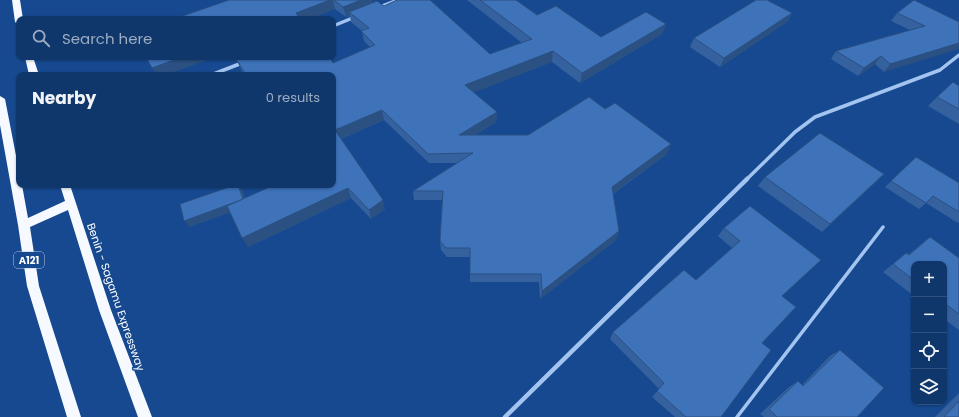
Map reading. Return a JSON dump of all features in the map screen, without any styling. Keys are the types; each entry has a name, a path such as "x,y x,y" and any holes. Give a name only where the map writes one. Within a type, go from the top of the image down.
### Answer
{"highway":[{"path":"16,0 17,16"},
{"path":"30,60 33,72"},
{"name":"A121","path":"0,99 16,183"},
{"name":"A121","path":"17,188 33,286 74,417"},
{"name":"Benin - Sagamu Expressway","path":"66,188 105,310 145,417"},
{"path":"24,225 70,204"}],"street":[{"path":"376,9 398,0"},
{"path":"336,25 362,14"},
{"path":"505,417 795,132 815,117 835,108 940,70 959,55"},
{"path":"218,72 249,60"}],"lane":[{"path":"737,417 883,227"}],"building":[{"path":"229,0 330,0 296,13 298,16 183,16"},
{"path":"334,0 361,0 343,7"},
{"path":"397,0 430,0 490,54 532,39 480,0 516,0 537,15 556,6 601,37 646,12 666,24 582,73 553,51 465,85 497,112 459,135 528,135 589,97 605,109 615,103 671,144 612,187 619,231 542,291 541,274 470,274 470,248 446,248 440,241 443,191 413,191 473,153 428,154 382,110 336,130 336,72 244,72 237,60 331,60 333,63 375,45 361,31 369,28 349,12 377,1 384,6"},
{"path":"756,0 767,0 792,13 724,58 694,38"},
{"path":"914,0 959,22 959,43 890,64 881,56 864,68 836,51 925,26 897,13"},
{"path":"148,60 174,60 152,68"},
{"path":"953,82 959,86 959,109 937,97"},
{"path":"336,131 383,200 369,210 348,188 242,238 227,206 267,188 336,188"},
{"path":"820,133 884,174 830,224 765,177"},
{"path":"916,157 959,183 959,212 933,196 926,203 891,181"},
{"path":"226,188 239,188 243,199 184,221 180,204"},
{"path":"750,206 821,260 782,296 796,307 762,343 771,350 721,417 686,417 657,391 664,383 613,332 684,270 696,280 740,241 724,228"},
{"path":"930,237 959,258 959,314 947,305 947,261 911,261 911,278 893,264 906,253 909,255"},
{"path":"840,350 884,388 857,417 777,417 769,409 798,381 803,386"},
{"path":"959,401 959,417 944,417"}]}
